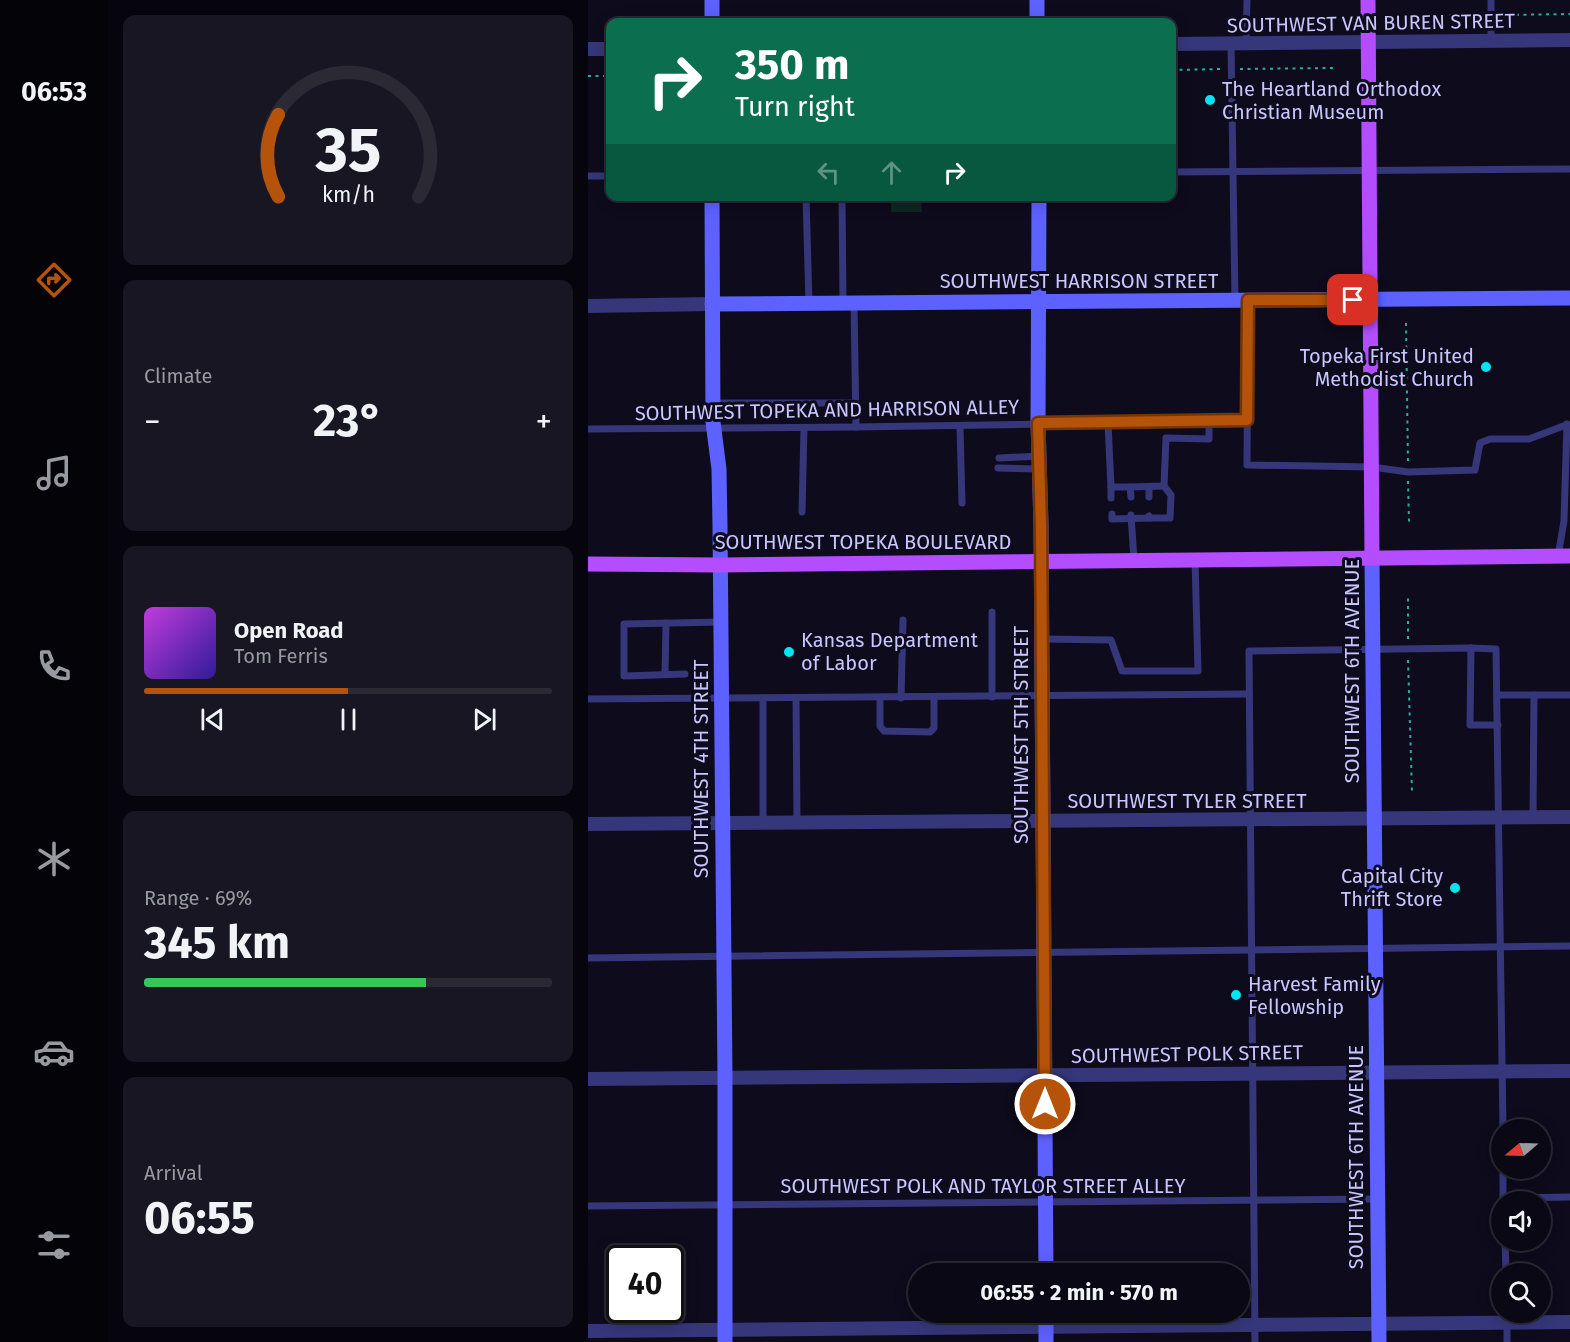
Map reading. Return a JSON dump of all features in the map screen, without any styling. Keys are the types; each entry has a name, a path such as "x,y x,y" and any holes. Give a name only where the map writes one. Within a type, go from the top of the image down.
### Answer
{"main road":[{"name":"SOUTHWEST 6TH AVENUE","path":"1368,0 1372,558"},
{"name":"SOUTHWEST TOPEKA BOULEVARD","path":"588,564 720,565 1564,556"}],"street":[{"path":"712,0 712,18"},
{"path":"1037,0 1037,18"},
{"name":"SOUTHWEST VAN BUREN STREET","path":"1176,44 1570,40"},
{"path":"588,49 606,49"},
{"name":"SOUTHWEST 4TH STREET","path":"712,201 712,404 719,469 721,622 725,1336"},
{"name":"SOUTHWEST 5TH STREET","path":"1039,201 1038,423 1042,639 1046,1263"},
{"name":"SOUTHWEST HARRISON STREET","path":"588,306 1570,298"},
{"name":"SOUTHWEST 6TH AVENUE","path":"1372,558 1379,1342"},
{"name":"SOUTHWEST TYLER STREET","path":"588,825 1570,817"},
{"name":"SOUTHWEST POLK STREET","path":"588,1079 1570,1071"},
{"path":"588,1331 725,1336 1379,1323 1491,1318"},
{"path":"1551,1320 1570,1322"}],"lane":[{"path":"1246,43 1247,0"},
{"path":"1491,0 1491,41"},
{"path":"1231,44 1234,171 1247,420 1246,465 1372,467 1408,472 1475,470 1480,443 1490,439 1529,439 1568,424 1564,556"},
{"path":"1176,172 1570,169"},
{"path":"588,176 606,176"},
{"path":"806,201 809,304"},
{"path":"842,201 856,428"},
{"path":"712,404 856,403"},
{"name":"SOUTHWEST TOPEKA AND HARRISON ALLEY","path":"588,429 856,428 1247,420"},
{"path":"1112,514 1112,519 1131,516 1170,518 1171,495 1164,486 1166,422"},
{"path":"1166,438 1209,439 1209,422"},
{"path":"1108,423 1111,498"},
{"path":"960,426 962,503"},
{"path":"802,512 804,428"},
{"path":"999,458 1039,462"},
{"path":"998,468 1039,462"},
{"path":"1111,487 1164,486"},
{"path":"1130,487 1131,497"},
{"path":"1149,487 1149,497"},
{"path":"1131,516 1134,560"},
{"path":"1042,639 1111,640 1122,671 1198,671 1195,560"},
{"path":"992,612 992,697"},
{"path":"901,698 903,620"},
{"path":"685,674 624,676 624,624 721,622"},
{"path":"665,674 666,623"},
{"path":"1255,1342 1249,651 1373,648 1496,649 1503,1119"},
{"path":"1471,648 1470,725 1498,725"},
{"path":"588,699 1249,694"},
{"path":"1498,695 1570,694"},
{"path":"1533,818 1534,695"},
{"path":"880,698 880,726 884,731 930,732 934,728 934,697"},
{"path":"763,698 763,823"},
{"path":"796,698 797,823"},
{"path":"588,958 1570,946"},
{"path":"1551,1198 1570,1197"},
{"name":"SOUTHWEST POLK AND TAYLOR STREET ALLEY","path":"588,1206 1378,1199"},
{"path":"1507,1323 1507,1342"}],"path":[{"path":"1176,70 1333,68"},
{"path":"588,76 606,76"},
{"path":"1406,322 1409,522"},
{"path":"1408,594 1412,792"}],"green space":[{"path":"891,201 921,201 922,212 891,212"}],"place":[{"name":"The Heartland Orthodox Christian Museum","path":"1210,100"},
{"name":"Topeka First United Methodist Church","path":"1486,367"},
{"name":"Kansas Department of Labor","path":"789,652"},
{"name":"Capital City Thrift Store","path":"1455,888"},
{"name":"Harvest Family Fellowship","path":"1236,995"}],"route":[{"path":"1045,1104 1041,525 1038,423 1247,420 1248,300 1353,300"}]}
